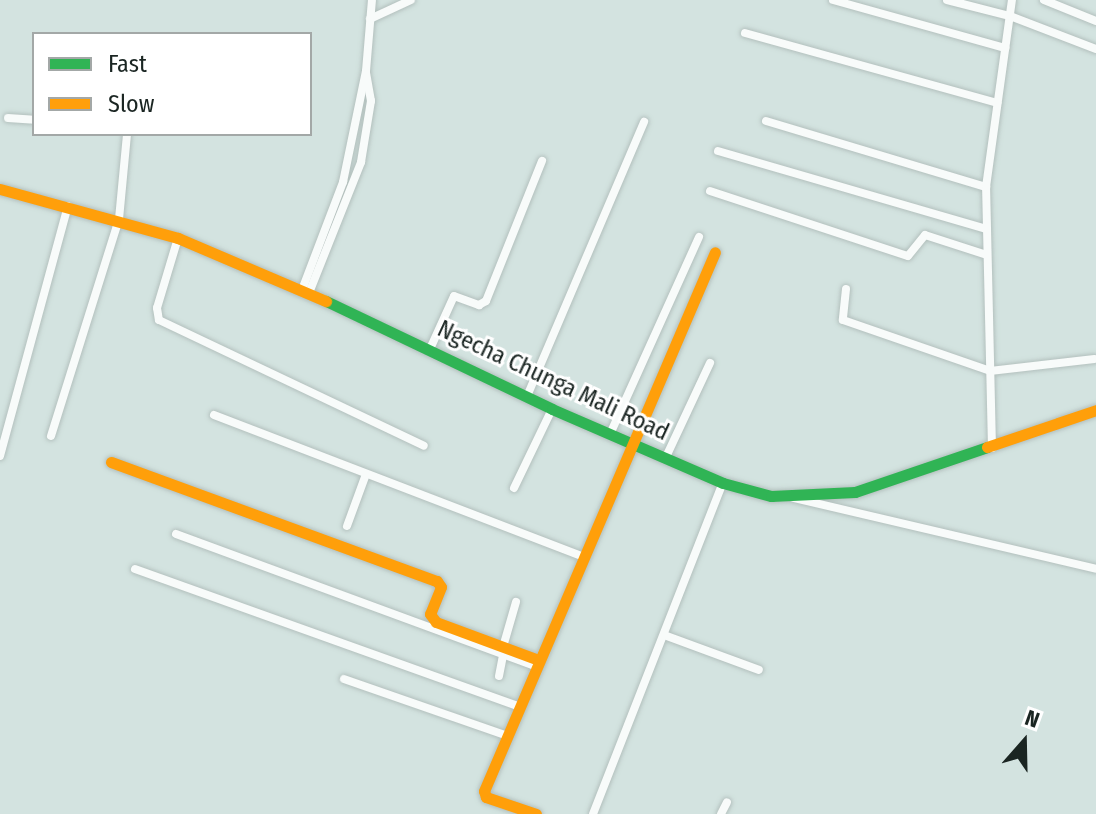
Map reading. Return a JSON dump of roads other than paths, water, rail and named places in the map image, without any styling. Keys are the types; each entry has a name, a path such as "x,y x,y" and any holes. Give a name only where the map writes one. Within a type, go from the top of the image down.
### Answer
{"main road":[{"name":"Ngecha Chunga Mali Road","path":"0,189 69,205 178,238 306,292 528,394 552,409 723,483 793,498 855,492 992,449 1096,410"},
{"path":"536,814 515,811 484,792 630,441 715,252"},
{"path":"111,462 437,581 441,587 431,618 538,664"}],"street":[{"path":"306,292 343,182 366,71 372,0"},
{"path":"833,0 1005,48"},
{"path":"947,0 1010,16 1096,49"},
{"path":"992,449 986,187 1012,0"},
{"path":"1044,0 1096,21"},
{"path":"370,19 407,1"},
{"path":"745,33 997,103"},
{"path":"306,292 361,162 371,101 366,71"},
{"path":"8,118 32,120"},
{"path":"766,121 986,187"},
{"path":"528,394 644,122"},
{"path":"51,436 119,219 127,136"},
{"path":"718,151 987,229"},
{"path":"430,349 454,296 479,305 486,301 542,161"},
{"path":"710,191 908,256 925,235 987,255"},
{"path":"0,456 69,205"},
{"path":"611,432 699,237"},
{"path":"178,238 157,308 159,320 424,446"},
{"path":"846,289 843,320 990,371 1094,359"},
{"path":"666,457 710,363"},
{"path":"514,488 552,409"},
{"path":"214,415 583,557"},
{"path":"347,526 366,474"},
{"path":"593,814 723,483"},
{"path":"793,498 1096,569"},
{"path":"176,534 503,651"},
{"path":"135,569 520,707"},
{"path":"499,676 516,602"},
{"path":"664,635 759,670"},
{"path":"344,679 508,736"},
{"path":"721,814 727,802"}]}
